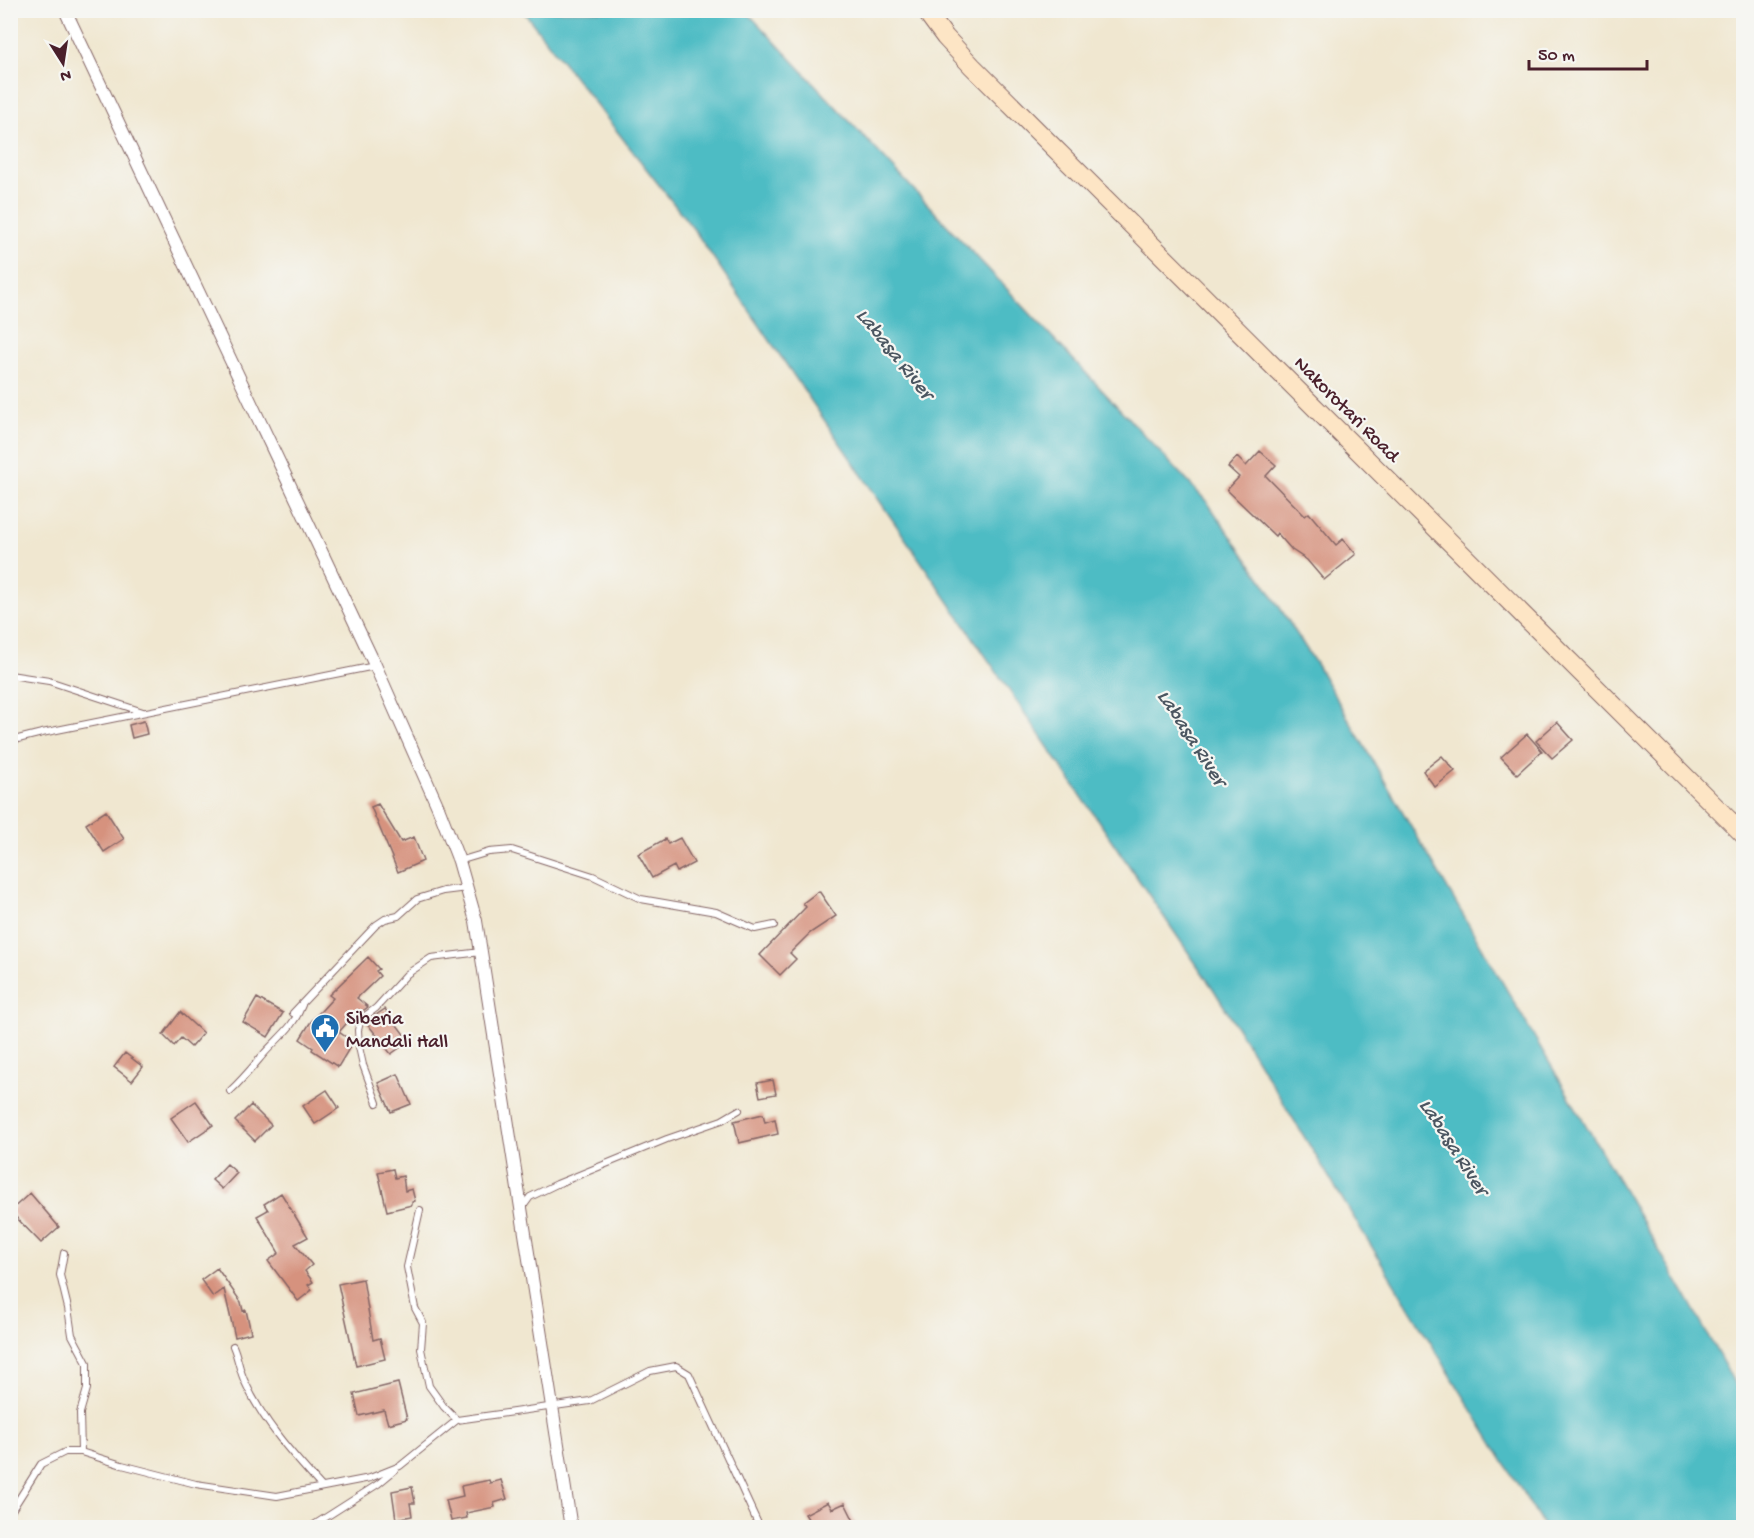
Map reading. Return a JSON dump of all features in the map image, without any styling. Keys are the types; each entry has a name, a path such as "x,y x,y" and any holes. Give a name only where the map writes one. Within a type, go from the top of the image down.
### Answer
{"street":[{"path":"65,10 375,665 438,807 459,861 482,952 572,1527"},
{"name":"Nakorotari Road","path":"925,10 945,37 972,66 1743,835"}],"lane":[{"path":"10,741 375,665"},
{"path":"10,675 49,681 144,712"},
{"path":"459,861 489,852 512,850 593,876 641,899 716,912 755,929 774,925"},
{"path":"293,1013 376,925 385,919 398,916 417,899 443,891 467,888"},
{"path":"377,1103 359,1047 358,1030 361,1019 376,1008 407,974 431,958 482,952"},
{"path":"230,1091 248,1075 262,1055 297,1021 303,1005"},
{"path":"522,1209 530,1197 557,1184 667,1139 722,1120 739,1110"},
{"path":"420,1210 407,1267 415,1308 423,1323 421,1348 429,1386 457,1420"},
{"path":"64,1253 60,1275 72,1335 87,1363 87,1389 80,1413 81,1452"},
{"path":"233,1346 244,1380 266,1419 290,1452 322,1487"},
{"path":"309,1527 378,1484 457,1420 590,1401 650,1371 676,1366 689,1374 760,1527"},
{"path":"10,1513 41,1464 65,1452 81,1452 196,1484 277,1496 370,1478 400,1466"}],"water":[{"name":"Labasa River","path":"523,11 746,11 1207,502 1264,583 1318,667 1690,1303 1743,1399 1743,1527 1544,1527 1214,990 695,231"}],"building":[{"path":"1260,451 1276,465 1266,476 1305,516 1309,513 1336,545 1343,539 1356,554 1324,580 1307,560 1292,550 1277,533 1275,536 1227,490 1239,477 1228,467 1237,457 1246,466"},
{"path":"144,721 147,734 132,738 129,725"},
{"path":"1557,722 1573,740 1552,758 1536,741"},
{"path":"1527,734 1542,751 1517,774 1501,757"},
{"path":"1442,756 1455,771 1435,787 1423,771"},
{"path":"378,804 401,842 414,837 423,861 398,872 371,807"},
{"path":"106,811 124,839 104,852 86,824"},
{"path":"680,838 694,863 677,872 674,866 652,878 638,854 665,839 668,844"},
{"path":"819,891 836,916 810,933 790,953 796,959 780,975 760,955 806,907 803,903"},
{"path":"368,957 379,969 376,971 380,976 357,998 368,1007 360,1013 358,1010 339,1032 353,1042 338,1067 300,1039 310,1023 333,998 329,995"},
{"path":"257,998 283,1013 268,1037 243,1022"},
{"path":"385,1009 409,1041 391,1054 366,1022"},
{"path":"180,1012 203,1033 191,1047 181,1038 174,1046 163,1035"},
{"path":"125,1053 143,1067 132,1081 114,1067"},
{"path":"398,1074 411,1104 391,1112 378,1083"},
{"path":"773,1080 776,1094 760,1097 757,1083"},
{"path":"327,1090 339,1108 315,1124 303,1106"},
{"path":"196,1101 213,1125 188,1142 171,1118"},
{"path":"251,1105 271,1125 255,1141 235,1121"},
{"path":"763,1114 765,1122 775,1119 778,1134 739,1143 734,1121"},
{"path":"227,1164 237,1173 222,1189 212,1180"},
{"path":"393,1169 395,1178 403,1176 405,1191 412,1189 415,1201 412,1205 387,1211 378,1172"},
{"path":"30,1193 59,1227 41,1243 10,1211"},
{"path":"281,1193 308,1237 295,1244 312,1265 305,1271 313,1282 308,1285 312,1290 298,1301 268,1261 279,1253 257,1216 268,1210 264,1204"},
{"path":"217,1268 241,1302 243,1311 246,1310 251,1333 235,1337 224,1289 213,1297 201,1280"},
{"path":"363,1279 373,1340 380,1338 385,1359 356,1366 338,1284"},
{"path":"398,1383 407,1419 388,1424 384,1410 359,1416 354,1394"},
{"path":"489,1480 490,1483 501,1480 507,1499 494,1503 495,1507 466,1513 467,1518 451,1521 446,1500 463,1496 461,1486"},
{"path":"412,1487 415,1503 410,1503 412,1516 396,1519 392,1491"},
{"path":"828,1502 832,1509 845,1503 857,1527 813,1527 805,1514"}],"place":[{"name":"Siberia Mandali Hall","path":"325,1054"}]}
